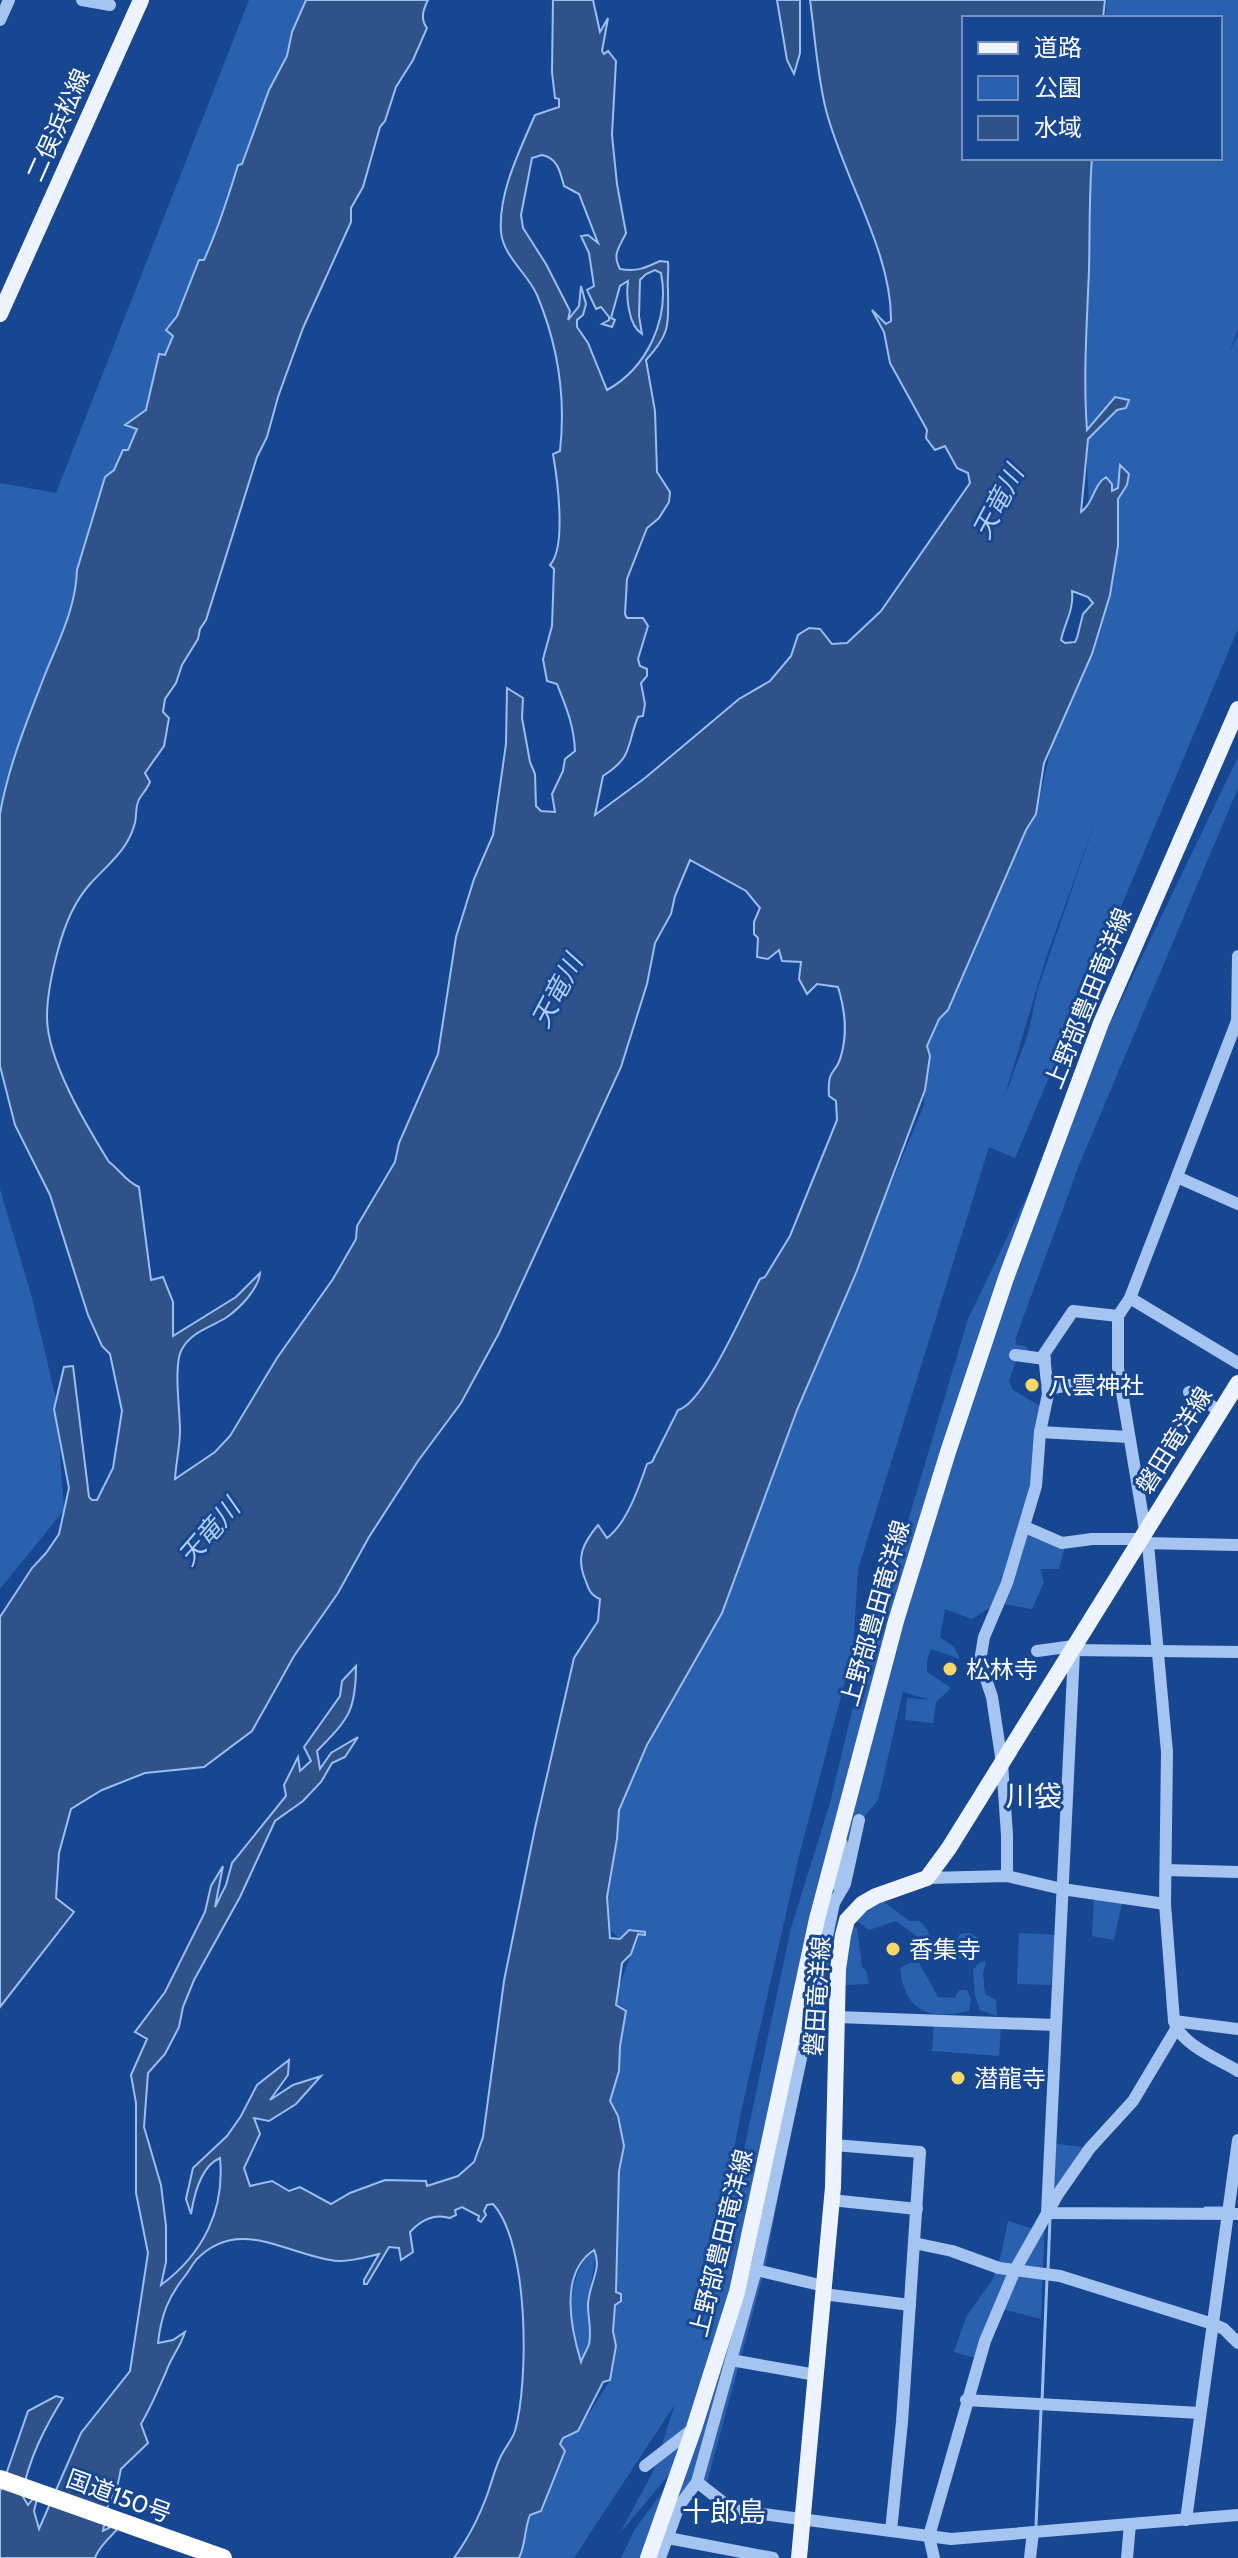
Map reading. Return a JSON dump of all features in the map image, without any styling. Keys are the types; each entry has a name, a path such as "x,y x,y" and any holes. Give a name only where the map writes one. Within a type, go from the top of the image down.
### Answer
{"highway":[{"name":"国道150号","path":"0,2479 223,2558"}],"main road":[{"name":"二俣浜松線","path":"0,314 141,0"},
{"name":"上野部豊田竜洋線","path":"648,2558 724,2340 750,2240 817,1919 896,1621 1006,1278 1101,1023 1238,709"},
{"name":"磐田竜洋線","path":"799,2558 831,2200 838,1969 847,1920 876,1896 927,1878 949,1848 1238,1383"}],"street":[{"path":"0,20 9,0"},
{"path":"82,0 110,5"},
{"path":"934,2558 929,2536 966,2400 985,2341 1015,2270 1047,2213 1090,2148 1133,2101 1175,2025 1165,1904 1167,1752 1143,1539 1118,1368 1118,1316 1130,1298 1238,1021 1238,956"},
{"path":"1177,1177 1238,1204"},
{"path":"1130,1298 1238,1363"},
{"path":"1007,1876 1002,1763 992,1697 980,1661 991,1617 1007,1583 1036,1486 1040,1432 1048,1389 1044,1354 1073,1311 1118,1316"},
{"path":"1015,1355 1045,1359"},
{"path":"1048,1389 1069,1385"},
{"path":"1189,1392 1220,1411"},
{"path":"1040,1432 1129,1437"},
{"path":"1025,1527 1062,1543 1092,1539 1143,1539 1238,1545"},
{"path":"1047,2213 1073,1649"},
{"path":"1037,1651 1238,1652"},
{"path":"838,1969 832,1966 834,1903 845,1884 859,1820"},
{"path":"773,2558 664,2551 679,2506 697,2482 756,2270 834,1903 842,1847 840,1829"},
{"path":"1166,1870 1238,1872"},
{"path":"927,1878 1007,1876 1062,1889 1165,1904"},
{"path":"837,2017 1055,2025"},
{"path":"1175,2025 1238,2029"},
{"path":"1175,2025 1187,2040 1238,2071"},
{"path":"1186,2520 1213,2324 1233,2214 1238,2140"},
{"path":"834,2145 920,2152 902,2422 891,2531"},
{"path":"831,2200 917,2209"},
{"path":"1047,2213 1233,2214"},
{"path":"914,2243 952,2251 999,2268 1060,2276 1213,2324 1224,2329 1238,2343"},
{"path":"756,2270 824,2290 910,2305"},
{"path":"731,2360 816,2375"},
{"path":"966,2400 1200,2413"},
{"path":"645,2466 694,2428"},
{"path":"697,2482 733,2510 951,2539 1238,2515"},
{"path":"1127,2558 1130,2524"},
{"path":"1030,2558 1033,2532"}],"green space":[{"path":"249,0 323,0 0,850 0,483 56,493"},
{"path":"1107,0 1238,0 1238,329 1229,353 1238,334 1238,629 1015,1158 989,1147 858,1569 853,1651 800,1852 743,2103 707,2286 720,2255 727,2208 743,2154 791,1928 830,1803 870,1636 968,1319 1238,757 1238,788 1079,1165 1015,1340 1015,1344 1025,1346 1034,1355 1016,1361 1009,1381 1013,1390 1045,1409 1029,1529 1066,1542 1059,1569 1040,1569 1044,1582 1032,1609 997,1603 972,1619 945,1609 940,1637 954,1647 960,1659 931,1649 927,1672 951,1688 936,1702 933,1723 905,1720 907,1698 930,1700 903,1692 878,1800 863,1818 843,1886 827,1974 813,2013 764,2272 706,2486 697,2482 646,2558 621,2558 635,2529 671,2480 673,2470 620,2533 653,2472 675,2404 574,2558 517,2558 524,2530 565,2452 560,2444 563,2438 578,2431 583,2418 587,2417 610,2380 617,2270 610,2101 618,1990 638,1934 629,1930 620,1939 609,1929 607,1897 619,1810 655,1731 727,1597 806,1387 924,1105 926,1046 968,963 1038,805 1051,748 1103,618 1089,507 1084,399 1092,160 1222,160 1222,16 1105,16","holes":["1099,811 1038,988 1028,1034 1004,1098 1045,961"]},
{"path":"0,1189 32,1298 56,1399 64,1510 0,1589"},
{"path":"1094,1899 1122,1903 1114,1940 1092,1936"},
{"path":"883,1901 909,1921 919,1921 928,1932 929,1941 896,1921 869,1930 853,1919 862,1904"},
{"path":"849,1926 857,1928 862,1967 866,1970 869,1984 843,1985"},
{"path":"970,1933 981,1940 972,1953 960,1959 947,1959 933,1952 951,1948 960,1934"},
{"path":"1019,1933 1057,1935 1051,1985 1017,1984"},
{"path":"986,1961 983,1974 985,1994 996,2000 997,2016 980,2010 975,1996 973,1970"},
{"path":"919,1963 938,1997 955,1998 959,1990 967,1990 971,1999 969,2011 930,2013 913,2003 907,1995 900,1968"},
{"path":"934,2023 1001,2027 999,2056 932,2051"},
{"path":"1050,2143 1090,2148 1047,2206"},
{"path":"1045,2216 1041,2319 1002,2309 979,2359 954,2352 966,2317 993,2279 1008,2221 1037,2230"},
{"path":"589,2252 596,2253 589,2297 589,2343 581,2363 572,2306 576,2280"}],"water":[{"name":"天竜川","path":"306,0 428,0 423,14 427,28 413,60 396,87 385,121 380,127 363,187 351,208 351,222 303,328 267,437 257,457 206,620 165,699 163,712 169,718 164,746 145,773 150,782 138,802 131,835 74,907 60,941 48,1000 47,1017 53,1053 69,1092 109,1162 139,1187 151,1280 163,1277 173,1302 173,1336 236,1297 260,1273 253,1291 238,1308 197,1334 186,1343 179,1356 180,1430 175,1479 215,1452 230,1436 277,1358 333,1279 356,1239 357,1226 395,1162 399,1143 438,1054 456,937 474,879 493,835 506,744 507,688 523,698 522,718 535,774 536,806 541,811 555,812 552,794 565,759 575,751 566,708 557,684 547,681 543,659 552,626 554,569 550,565 555,556 559,528 553,454 560,451 562,431 559,372 537,295 506,249 501,232 506,187 535,115 559,107 552,72 553,0 593,0 600,32 608,18 602,51 604,54 608,51 616,61 612,135 626,233 617,251 620,269 641,269 660,261 668,262 667,327 646,360 655,411 657,472 670,492 669,502 659,518 647,528 627,579 625,614 627,618 643,618 648,626 638,659 640,666 647,669 647,676 641,683 645,704 643,716 638,717 625,756 603,776 595,815 645,778 739,699 770,681 791,656 798,635 809,628 820,629 832,644 847,643 881,611 970,483 968,473 957,468 945,446 935,450 926,438 927,430 890,363 884,332 872,310 886,324 891,321 884,268 826,110 810,0 1105,0 1103,16 962,16 962,160 1092,160 1085,370 1087,430 1115,397 1129,400 1126,408 1117,410 1088,439 1081,512 1106,477 1112,484 1112,491 1118,488 1120,465 1129,474 1127,485 1118,499 1118,546 1110,595 1092,654 1044,763 1036,814 1026,830 948,1010 939,1019 927,1046 930,1056 925,1090 856,1273 797,1410 722,1613 647,1745 619,1810 607,1897 610,1938 620,1939 629,1930 645,1932 645,1935 638,1934 631,1954 622,1963 616,2005 626,2011 619,2071 610,2101 618,2116 624,2146 619,2171 616,2292 621,2294 621,2301 615,2305 613,2331 616,2346 610,2380 603,2382 578,2431 563,2438 560,2444 565,2451 541,2511 530,2515 519,2558 454,2558 479,2514 498,2463 515,2431 520,2408 524,2347 519,2280 514,2249 505,2223 493,2204 487,2205 481,2222 479,2216 462,2207 455,2210 456,2215 450,2218 439,2216 423,2221 410,2232 413,2252 401,2260 399,2248 389,2247 367,2284 364,2280 379,2254 336,2261 244,2239 212,2247 195,2262 174,2292 163,2315 158,2343 173,2340 185,2332 141,2424 148,2443 121,2469 117,2488 107,2508 103,2531 124,2520 121,2525 95,2558 0,2558 0,2492 28,2411 56,2396 63,2398 38,2444 22,2495 28,2505 39,2491 34,2511 39,2529 81,2433 130,2371 148,2253 136,2193 136,2103 131,2075 147,2039 135,2032 165,1992 205,1912 211,1886 223,1866 215,1907 232,1863 286,1796 284,1785 298,1757 300,1771 311,1761 304,1747 340,1696 342,1681 356,1666 352,1705 343,1722 317,1751 320,1769 331,1753 358,1737 345,1757 332,1763 321,1782 303,1801 275,1821 240,1897 194,1980 179,2027 165,2054 148,2073 144,2127 161,2185 166,2226 166,2262 161,2285 189,2259 215,2213 221,2177 220,2158 203,2174 191,2214 186,2199 193,2168 227,2136 257,2085 289,2060 288,2075 270,2100 293,2085 321,2076 296,2104 269,2121 254,2118 260,2134 244,2168 250,2186 272,2181 289,2191 300,2187 331,2204 385,2180 426,2181 427,2186 458,2176 474,2162 483,2137 504,1981 535,1828 574,1658 598,1621 600,1599 591,1593 582,1571 582,1550 598,1525 607,1538 621,1523 632,1504 647,1464 652,1462 678,1410 700,1391 712,1373 760,1279 765,1277 790,1236 837,1120 836,1101 829,1096 829,1086 839,1062 845,1030 838,987 817,984 807,994 799,979 801,962 782,961 779,950 768,959 757,957 758,938 754,934 754,922 760,908 746,891 690,860 671,914 655,943 647,984 621,1067 499,1333 461,1403 418,1461 369,1537 338,1593 294,1656 252,1731 204,1767 145,1773 102,1790 71,1809 59,1853 56,1898 74,1912 0,2007 0,1617 59,1534 69,1488 54,1409 64,1367 73,1366 89,1497 92,1500 97,1500 113,1468 122,1411 110,1354 102,1346 88,1315 50,1195 15,1125 0,1066 0,814 19,744 70,611 77,570 105,477 114,470 123,450 128,450 137,429 125,425 146,410 159,354 165,355 173,336 166,330 177,316 199,260 204,260 238,165 242,164 269,90 287,56 292,32","holes":["547,157 555,162 564,186 579,194 598,243 588,235 581,236 589,253 594,286 587,290 596,309 601,307 609,317 602,324 612,327 615,320 611,318 620,286 628,281 631,317 642,334 640,280 655,270 661,273 662,308 652,340 634,369 607,390 588,343 577,327 577,320 583,315 586,304 581,286 579,306 568,320 570,311 523,228 521,215 532,158","1072,591 1088,597 1093,603 1083,614 1075,642 1065,643 1061,640","594,2250 597,2264 588,2305 590,2339 581,2362 571,2318 572,2287 583,2260"]},
{"path":"777,0 800,0 800,53 794,74 787,60"}],"waterway":[{"path":"1205,2208 1225,2208"},
{"path":"1048,2270 1050,2218"},
{"path":"1042,2402 1047,2278"},
{"path":"1036,2526 1041,2410"}],"place":[{"name":"八雲神社","path":"1032,1385"},
{"name":"松林寺","path":"950,1669"},
{"name":"香集寺","path":"893,1949"},
{"name":"潜龍寺","path":"958,2078"}],"district":[{"name":"川袋","path":"1034,1796"},
{"name":"十郎島","path":"724,2512"}]}
